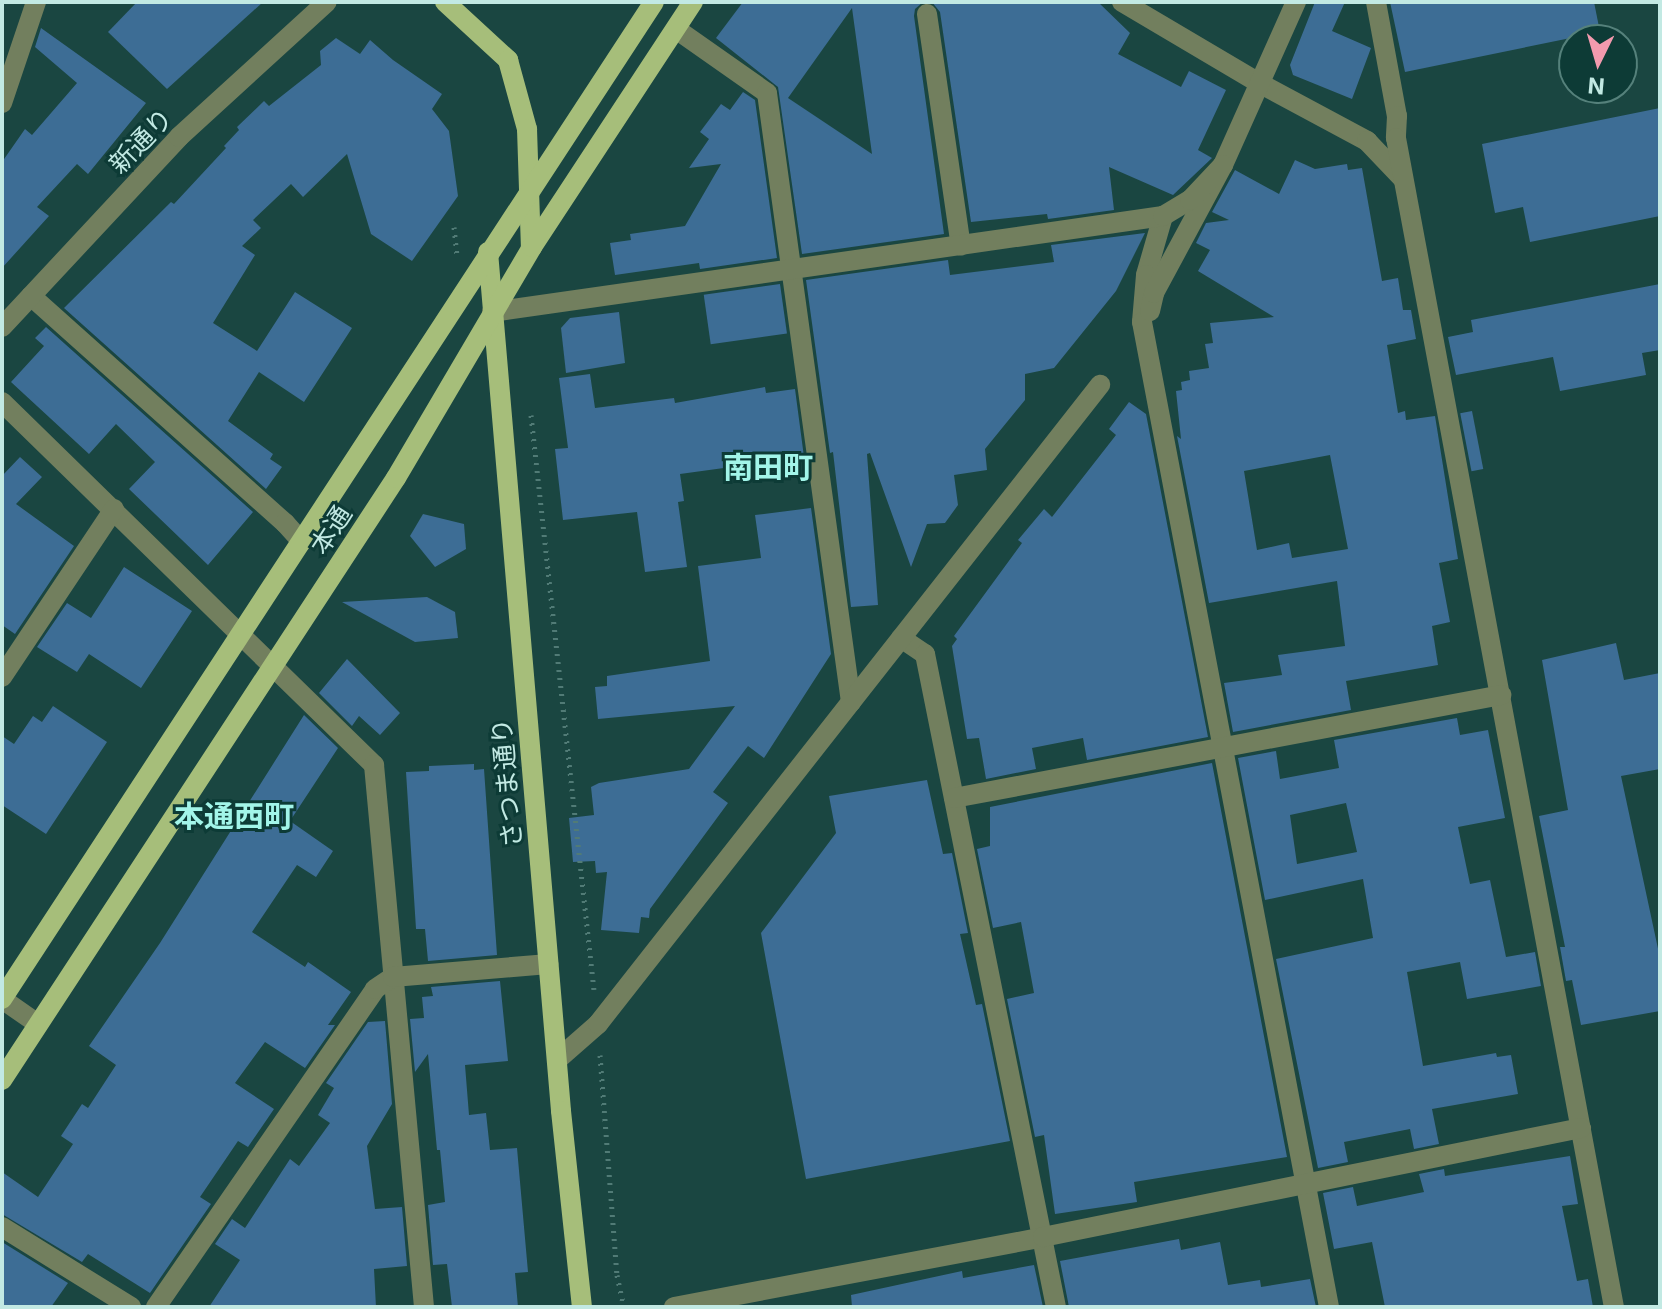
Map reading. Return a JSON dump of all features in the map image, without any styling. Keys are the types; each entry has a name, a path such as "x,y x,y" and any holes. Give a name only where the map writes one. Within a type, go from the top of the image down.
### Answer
{"main road":[{"path":"445,2 508,60 527,129 532,247"},
{"path":"530,186 654,2"},
{"path":"532,247 693,2"},
{"name":"本通","path":"2,999 302,542 530,186"},
{"name":"本通","path":"2,1080 396,478 532,247"},
{"name":"さつま通り","path":"487,254 548,964 582,1307"}],"street":[{"path":"3,99 36,2"},
{"name":"新通り","path":"2,327 179,137 327,2"},
{"path":"1122,2 1259,83 1367,141 1405,183"},
{"path":"1147,338 1154,293 1223,165 1296,2"},
{"path":"1376,2 1405,183 1614,1307"},
{"path":"927,14 961,246"},
{"path":"676,29 767,93 851,702"},
{"path":"492,312 1163,216 1190,200 1223,165"},
{"path":"1163,216 1142,297 1142,322 1329,1307"},
{"path":"31,296 285,523 302,542"},
{"path":"557,1060 598,1024 1100,385"},
{"path":"2,402 274,664 374,765 424,1307"},
{"path":"2,677 114,509"},
{"path":"901,638 925,654 1056,1307"},
{"path":"954,798 1501,695"},
{"path":"156,1307 368,996 393,977 548,964"},
{"path":"2,999 38,1024"},
{"path":"674,1307 739,1302 1581,1128"},
{"path":"2,1227 131,1307"}],"path":[{"path":"530,404 598,1024 617,1275 624,1307"}],"building":[{"path":"137,2 263,2 167,89 108,32"},
{"path":"743,2 923,2 915,9 914,16 944,234 802,254 778,87 716,38","holes":["852,8 872,154 788,98"]},
{"path":"932,2 1098,2 1130,33 1118,54 1181,87 1189,71 1226,90 1198,150 1212,158 1173,195 1109,167 1114,210 1048,219 1047,214 971,222 940,12"},
{"path":"1315,2 1345,2 1332,31 1371,48 1352,99 1293,75 1290,65"},
{"path":"1390,2 1594,2 1598,24 1558,24 1558,41 1405,72"},
{"path":"41,28 146,103 88,174 77,164 37,207 49,216 2,268 2,162 25,129 32,135 77,83 35,47"},
{"path":"336,38 360,54 370,40 442,94 432,109 449,131 458,196 412,261 371,234 347,154 303,197 291,184 253,220 261,228 242,246 255,255 213,323 257,351 295,292 352,328 304,402 259,372 228,421 273,454 270,459 282,467 266,489 64,308 171,202 174,204 226,148 224,146 239,130 237,127 264,101 269,106 321,65 320,51"},
{"path":"743,92 755,100 777,258 700,269 699,263 615,275 610,243 631,240 630,234 685,226 721,164 689,168 709,139 700,132 721,104 730,110"},
{"path":"1660,108 1660,216 1530,242 1523,207 1495,213 1482,144"},
{"path":"1295,160 1315,169 1347,164 1348,170 1362,168 1382,281 1398,278 1403,310 1411,310 1416,339 1387,345 1398,413 1405,411 1406,420 1435,416 1458,559 1439,563 1450,622 1432,626 1438,665 1346,681 1351,710 1233,732 1224,683 1282,675 1278,655 1345,646 1337,581 1209,603 1177,436 1181,439 1176,391 1182,390 1181,382 1190,380 1189,371 1209,368 1205,344 1213,343 1210,323 1274,317 1198,271 1210,250 1196,243 1206,223 1229,220 1212,212 1235,170 1279,194","holes":["1330,455 1348,549 1292,558 1289,543 1257,550 1244,471"]},
{"path":"1145,233 1116,291 1054,368 1025,374 1025,400 985,449 987,470 954,475 958,505 945,523 927,524 911,567 870,453 867,454 878,605 851,607 833,452 830,453 806,280 948,260 950,275 1054,262 1051,245"},
{"path":"780,284 787,334 711,344 704,295"},
{"path":"1660,284 1660,350 1642,353 1646,375 1560,391 1553,357 1456,375 1448,337 1473,332 1471,320"},
{"path":"619,312 625,363 566,373 561,328 570,318"},
{"path":"46,327 253,512 208,565 129,489 155,462 116,424 89,454 11,382 44,346 35,338"},
{"path":"590,374 595,408 674,398 675,403 765,387 766,393 795,389 804,457 680,474 684,501 678,502 687,567 645,572 637,512 563,520 555,449 568,448 559,378"},
{"path":"1129,402 1146,414 1208,737 1087,760 1083,738 1032,748 1036,769 986,779 979,738 967,739 952,646 957,639 954,636 1022,543 1018,540 1044,509 1052,517 1116,435 1109,429"},
{"path":"1472,411 1483,469 1471,471 1460,413"},
{"path":"20,457 42,477 16,504 74,546 15,634 2,625 2,476"},
{"path":"811,508 831,654 764,758 748,746 713,792 728,803 650,909 649,918 641,917 639,933 601,930 607,872 596,873 595,861 573,862 569,818 594,815 591,787 599,783 689,769 735,706 598,719 595,687 607,686 607,676 710,661 698,566 761,558 755,515"},
{"path":"423,514 464,524 466,549 435,567 410,536"},
{"path":"124,567 192,611 141,688 89,654 77,672 37,647 67,603 91,618"},
{"path":"427,597 455,612 458,638 415,642 342,602"},
{"path":"1616,643 1624,680 1660,673 1660,769 1621,776 1660,958 1660,1011 1581,1025 1572,980 1566,981 1560,947 1565,947 1539,816 1568,810 1542,660"},
{"path":"347,659 400,713 380,735 359,716 352,726 319,693"},
{"path":"53,706 107,742 46,834 2,805 2,736 14,744 33,716 42,722"},
{"path":"304,715 338,748 290,821 333,851 316,877 297,865 252,932 305,967 308,962 351,992 328,1025 335,1025 305,1068 265,1042 235,1083 274,1109 248,1147 238,1141 200,1197 211,1204 150,1293 88,1254 82,1262 2,1214 2,1172 38,1197 73,1144 61,1136 82,1104 88,1108 116,1065 89,1046 160,943"},
{"path":"1457,718 1460,735 1488,730 1505,818 1458,827 1470,884 1490,880 1506,957 1535,952 1541,986 1467,999 1460,962 1407,972 1423,1066 1496,1053 1497,1057 1511,1055 1518,1094 1432,1109 1439,1144 1414,1149 1410,1129 1344,1142 1348,1162 1318,1168 1276,959 1373,938 1363,879 1265,900 1238,758 1276,751 1280,779 1339,768 1334,740","holes":["1346,803 1357,852 1297,864 1290,815"]},
{"path":"1212,763 1287,1157 1134,1182 1137,1202 1055,1214 1044,1135 1035,1137 1007,999 1034,993 1021,922 993,928 977,849 990,846 990,807"},
{"path":"474,764 474,770 484,769 497,955 428,961 425,929 416,929 406,772 429,771 429,766"},
{"path":"927,780 943,854 952,853 968,933 960,934 976,1005 982,1004 1010,1141 806,1179 761,933 836,833 829,796"},
{"path":"500,981 508,1061 465,1065 469,1115 486,1113 490,1150 517,1148 528,1272 515,1273 518,1307 452,1307 447,1264 433,1265 428,1205 445,1202 428,1054 415,1072 410,1019 424,1018 422,997 433,996 431,987"},
{"path":"385,1021 392,1104 367,1146 375,1209 402,1207 407,1266 374,1269 376,1307 209,1307 240,1260 215,1244 232,1219 245,1228 290,1159 299,1166 330,1123 318,1115 334,1088 326,1083 368,1022"},
{"path":"1570,1156 1578,1204 1562,1206 1577,1281 1588,1279 1593,1307 1385,1307 1372,1242 1334,1249 1323,1193 1353,1187 1357,1206 1424,1192 1419,1174 1444,1169 1445,1176"},
{"path":"1179,1239 1181,1250 1220,1242 1228,1285 1260,1280 1261,1287 1310,1279 1316,1307 1069,1307 1060,1261"},
{"path":"2,1242 68,1283 51,1307 2,1307"},
{"path":"1034,1265 1043,1307 852,1307 851,1295 962,1271 963,1278"}],"district":[{"name":"南田町","path":"768,467"},
{"name":"本通西町","path":"234,816"}]}
